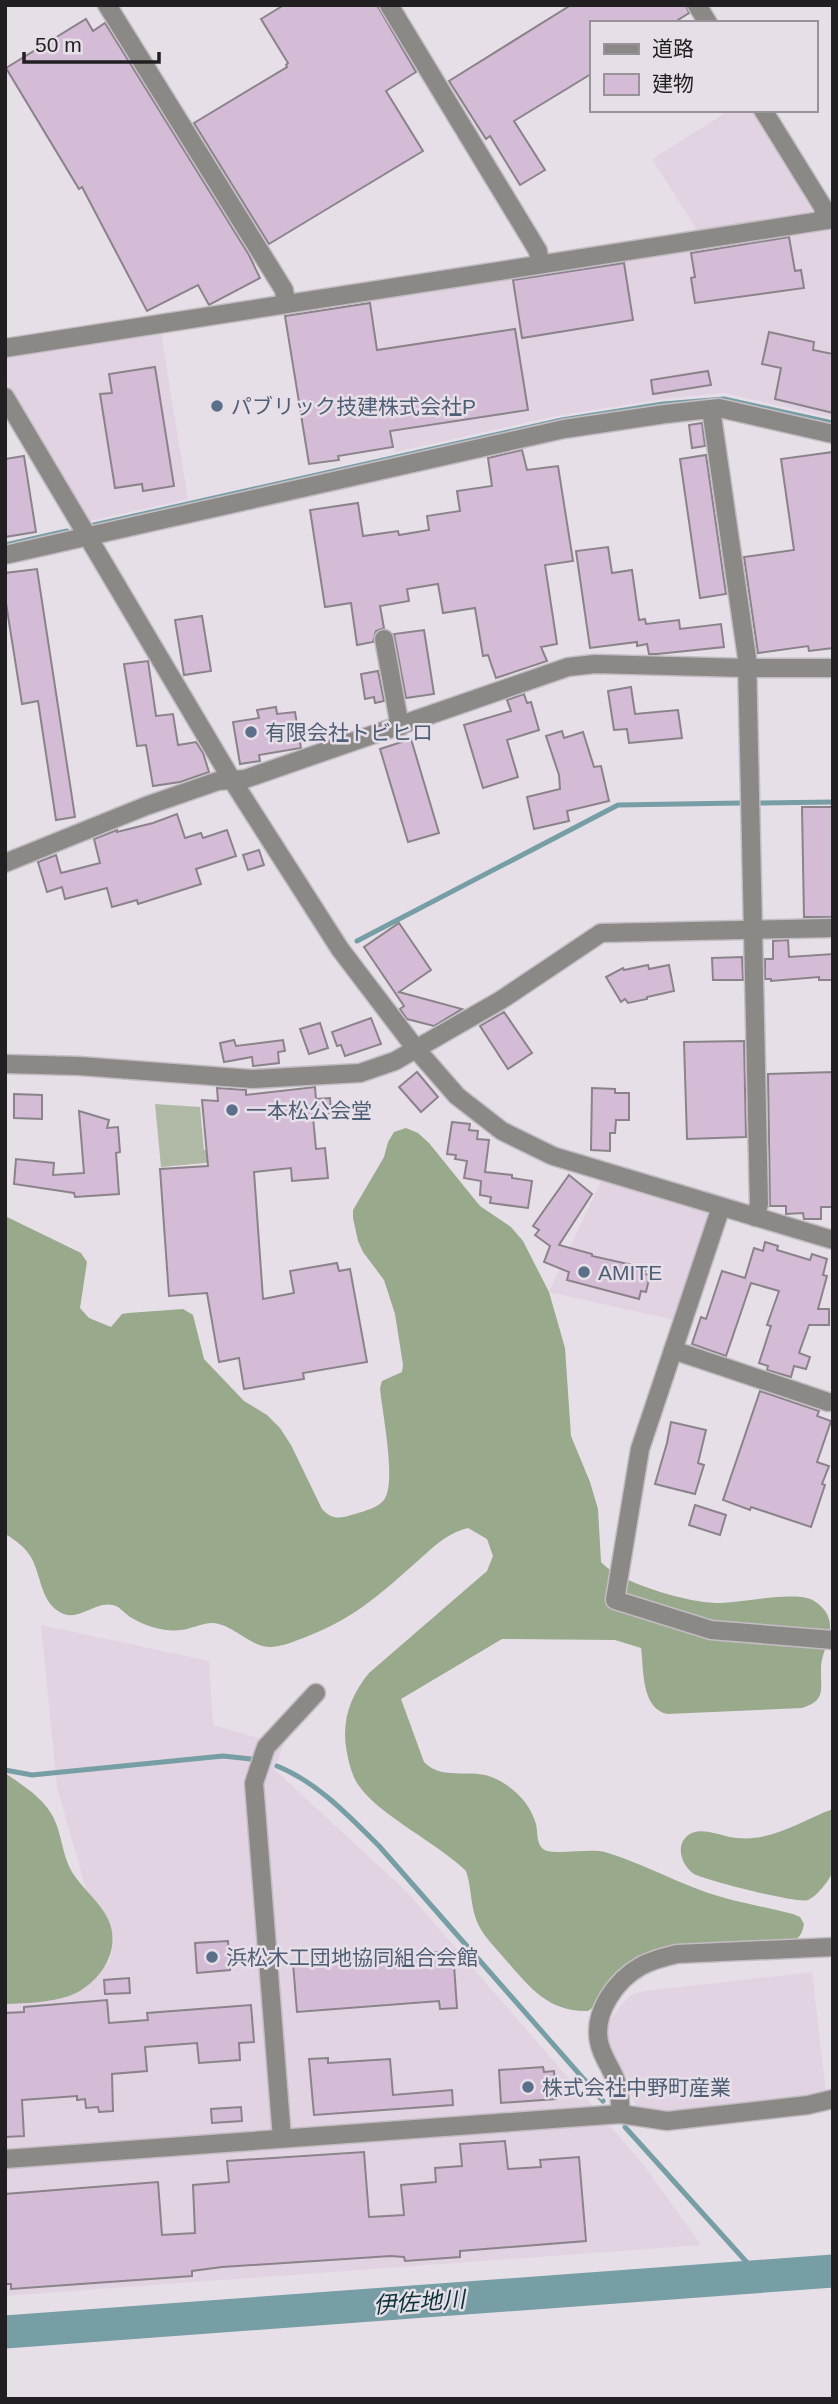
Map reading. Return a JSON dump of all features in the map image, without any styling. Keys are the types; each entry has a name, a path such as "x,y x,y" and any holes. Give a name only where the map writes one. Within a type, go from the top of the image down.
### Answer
{"street":[{"path":"107,5 284,290 286,304"},
{"path":"389,5 538,251 540,264"},
{"path":"697,5 707,21"},
{"path":"5,348 829,219 764,112"},
{"path":"5,397 232,780 351,965 416,1049 457,1096 486,1120 527,1145 553,1156 833,1240"},
{"path":"5,555 564,429 665,414 719,408 833,434"},
{"path":"711,409 747,658 759,1204 755,1217"},
{"path":"384,639 400,727"},
{"path":"5,863 146,806 218,781 246,779 582,664 833,668"},
{"path":"5,1064 79,1066 252,1079 360,1073 378,1069 501,1000 601,933 833,928"},
{"path":"721,1207 640,1449 615,1600 711,1630 833,1640"},
{"path":"673,1350 828,1402"},
{"path":"282,2138 254,1783 266,1747 316,1693"},
{"path":"621,2113 618,2085 598,2041 598,2024 603,2007 625,1978 649,1962 677,1954 833,1947"},
{"path":"5,2159 621,2113 667,2121 808,2105 833,2099"}],"shaded area":[{"path":"727,112 754,112 815,208 813,212 697,230 652,159"},
{"path":"833,228 833,418 724,393 663,399 561,415 395,452 371,300"},
{"path":"161,333 188,499 89,521 5,379 5,357"},
{"path":"601,1181 707,1212 709,1217 675,1320 549,1292"},
{"path":"41,1625 209,1661 213,1725 283,1745 275,1770 407,1892 643,2164 701,2245 5,2296 5,2004 50,2001 93,1981 110,1960 114,1939 108,1918 87,1893 57,1787"},
{"path":"812,1972 826,2093 807,2098 667,2114 638,2109 610,2055 605,2028 631,1995 644,1991"}],"green space":[{"path":"155,1104 200,1107 204,1150 215,1149 216,1162 161,1167"},
{"path":"406,1128 418,1133 429,1143 480,1206 511,1227 523,1241 549,1292 565,1348 571,1436 598,1509 601,1562 640,1585 693,1600 721,1603 776,1597 807,1598 820,1605 829,1619 830,1632 821,1664 820,1694 815,1702 802,1708 667,1714 652,1704 648,1696 641,1648 615,1640 502,1639 401,1699 424,1762 432,1768 448,1773 485,1775 508,1786 530,1809 539,1844 543,1849 554,1852 605,1852 711,1894 793,1914 800,1917 804,1924 800,1936 789,1942 676,1948 588,2011 561,2007 550,2002 522,1978 480,1929 475,1918 466,1871 366,1795 355,1779 348,1756 345,1737 347,1717 363,1681 487,1571 493,1556 487,1539 468,1528 452,1534 375,1598 350,1615 306,1637 271,1647 256,1643 220,1624 208,1623 175,1630 155,1628 110,1605 66,1615 48,1601 27,1551 5,1534 5,1216 81,1253 87,1262 80,1308 89,1318 111,1327 122,1314 128,1313 183,1309 193,1315 204,1359 244,1401 267,1415 280,1428 326,1513 337,1518 345,1517 371,1509 384,1500 388,1491 389,1463 380,1388 382,1381 402,1372 403,1365 395,1314 384,1280 358,1241 353,1210 384,1157 394,1132"},
{"path":"5,1773 36,1795 48,1809 57,1826 69,1867 105,1913 112,1931 110,1954 105,1965 90,1984 69,1996 5,2004"},
{"path":"833,1809 832,1873 815,1896 808,1900 770,1895 702,1877 690,1871 682,1857 681,1846 691,1833 704,1831 737,1838 762,1837"}],"building":[{"path":"284,5 377,5 416,72 386,91 423,151 269,244 194,123 287,67 288,63 261,19"},
{"path":"571,5 686,5 689,13 676,21 590,21 590,75 514,121 545,170 520,185 490,136 486,139 449,81"},
{"path":"86,19 93,31 105,23 249,255 260,278 209,305 198,285 147,311 82,187 79,189 6,68"},
{"path":"789,237 795,271 801,270 804,288 695,303 691,253"},
{"path":"624,263 633,320 522,338 513,280"},
{"path":"370,303 377,350 515,329 528,410 390,431 393,447 309,464 285,316"},
{"path":"769,332 814,342 813,350 833,354 833,413 775,399 781,368 762,364"},
{"path":"155,367 174,486 143,491 142,484 115,488 100,394 112,393 109,374"},
{"path":"708,371 711,385 653,394 651,380"},
{"path":"702,423 705,446 692,448 689,425"},
{"path":"522,450 527,470 558,466 573,561 545,565 557,644 541,647 547,661 496,678 488,655 483,656 475,608 443,613 438,584 407,589 409,601 380,606 384,628 376,631 373,642 357,645 351,603 325,607 310,510 358,503 363,536 398,531 399,535 429,530 427,516 460,511 457,491 492,486 488,458"},
{"path":"833,452 833,648 809,651 808,646 758,653 744,557 794,550 781,459"},
{"path":"706,455 726,594 700,598 680,459"},
{"path":"24,456 36,532 5,537 5,459"},
{"path":"608,547 612,573 632,570 639,620 645,619 646,624 679,620 680,629 721,624 724,647 657,654 649,654 647,644 637,646 637,642 590,648 576,551"},
{"path":"37,569 75,817 56,820 38,701 22,704 5,597 5,573"},
{"path":"202,616 211,671 184,675 175,620"},
{"path":"424,630 434,694 406,698 394,634"},
{"path":"148,661 156,716 173,714 178,745 196,742 209,772 180,782 153,786 146,745 137,746 124,664"},
{"path":"378,671 384,701 375,703 374,697 365,699 361,674"},
{"path":"631,687 635,714 678,710 682,738 629,743 627,729 614,730 608,691"},
{"path":"524,694 527,703 531,702 539,730 507,740 518,777 483,788 464,725 511,711 507,700"},
{"path":"276,707 277,714 295,712 301,748 259,755 260,761 240,764 233,722 259,718 257,710"},
{"path":"562,731 564,738 583,732 594,767 601,766 609,801 567,811 569,821 534,829 527,797 560,789 559,775 546,736"},
{"path":"411,739 439,833 408,842 380,749"},
{"path":"802,807 833,807 833,917 804,917"},
{"path":"177,814 185,838 201,833 203,838 227,830 236,856 196,869 201,884 138,904 137,900 112,907 107,888 65,899 62,887 47,892 38,862 56,855 61,873 100,863 94,839"},
{"path":"259,850 264,865 248,870 243,855"},
{"path":"399,923 431,970 399,992 462,1009 434,1026 407,1019 400,1009 404,1006 364,947"},
{"path":"788,940 789,957 833,954 833,980 819,980 819,977 771,981 765,979 765,959 773,959 773,941"},
{"path":"742,957 743,980 713,980 712,958"},
{"path":"648,965 649,969 669,965 674,991 628,1003 625,999 621,1002 606,977 623,968 624,970"},
{"path":"504,1012 532,1053 508,1069 480,1026"},
{"path":"371,1018 381,1044 345,1056 341,1045 337,1046 332,1032"},
{"path":"320,1023 328,1048 309,1054 300,1029"},
{"path":"234,1040 236,1046 283,1040 285,1051 278,1052 279,1063 253,1066 252,1057 224,1062 220,1043"},
{"path":"744,1041 746,1137 687,1139 684,1042"},
{"path":"417,1072 438,1097 421,1112 399,1087"},
{"path":"833,1072 833,1207 821,1207 821,1219 804,1219 803,1213 786,1214 786,1206 770,1206 768,1074"},
{"path":"315,1087 316,1099 330,1098 331,1113 313,1117 316,1149 325,1148 328,1178 292,1181 291,1168 254,1172 263,1299 294,1293 290,1271 337,1263 339,1271 350,1269 367,1362 303,1373 304,1379 244,1389 239,1358 219,1362 207,1293 169,1296 160,1169 208,1166 202,1100 218,1101 217,1088 246,1090 246,1095"},
{"path":"592,1088 629,1093 629,1120 616,1120 615,1133 610,1133 610,1151 591,1150"},
{"path":"14,1094 42,1095 42,1119 14,1118"},
{"path":"79,1111 109,1120 107,1128 118,1127 120,1152 116,1153 119,1194 75,1197 74,1193 14,1184 16,1159 54,1163 53,1175 84,1173"},
{"path":"452,1122 470,1124 469,1130 478,1131 477,1139 489,1140 485,1172 512,1175 512,1178 532,1181 528,1208 490,1203 491,1197 480,1195 481,1181 464,1178 467,1161 447,1154"},
{"path":"569,1175 592,1194 559,1245 592,1256 646,1268 644,1274 650,1275 646,1292 641,1291 639,1299 567,1280 569,1272 544,1262 550,1246 535,1235 539,1230 533,1226"},
{"path":"765,1242 778,1246 777,1250 810,1260 812,1254 827,1259 823,1275 827,1276 818,1309 829,1309 829,1325 809,1325 799,1353 810,1357 806,1369 794,1366 791,1377 767,1370 768,1366 759,1363 771,1326 767,1325 779,1291 751,1283 726,1356 692,1344 701,1317 706,1319 722,1271 745,1278 754,1248 763,1251"},
{"path":"760,1391 819,1411 817,1416 831,1421 817,1462 829,1466 811,1527 723,1500"},
{"path":"671,1422 706,1430 698,1463 704,1465 695,1494 655,1484"},
{"path":"695,1505 726,1515 720,1535 689,1525"},
{"path":"228,1941 230,1970 197,1973 195,1943"},
{"path":"453,1951 457,2008 440,2009 439,2001 297,2012 293,1963"},
{"path":"129,1978 130,1993 105,1994 104,1980"},
{"path":"107,2000 109,2023 148,2020 147,2013 251,2005 254,2042 239,2043 240,2060 199,2063 197,2043 145,2047 147,2071 112,2074 113,2111 99,2112 98,2107 86,2108 85,2099 77,2100 77,2096 22,2100 24,2136 5,2137 5,2013 24,2012 24,2007"},
{"path":"328,2058 328,2063 390,2059 393,2095 452,2090 453,2105 314,2115 309,2059"},
{"path":"543,2067 544,2072 554,2071 556,2099 501,2103 499,2070"},
{"path":"241,2107 242,2121 212,2123 211,2109"},
{"path":"505,2141 508,2169 541,2167 540,2160 579,2157 586,2241 460,2251 460,2257 405,2261 404,2257 391,2256 222,2267 192,2271 192,2276 11,2289 11,2284 5,2284 5,2194 158,2182 162,2235 195,2233 193,2185 229,2182 227,2161 364,2152 369,2217 404,2215 401,2185 436,2182 435,2168 462,2166 460,2144"}],"waterway":[{"path":"94,525 562,420 663,404 724,399 833,423"},
{"path":"5,545 67,531"},
{"path":"757,803 833,802"},
{"path":"357,941 618,805 741,803"},
{"path":"5,1770 32,1775 223,1756 251,1759"},
{"path":"277,1766 319,1790 379,1846 603,2101"},
{"path":"625,2127 760,2277"},
{"name":"伊佐地川","path":"5,2332 833,2271"}],"place":[{"name":"パブリック技建株式会社P","path":"217,406"},
{"name":"有限会社トビヒロ","path":"251,732"},
{"name":"一本松公会堂","path":"232,1110"},
{"name":"AMITE","path":"584,1272"},
{"name":"浜松木工団地協同組合会館","path":"212,1957"},
{"name":"株式会社中野町産業","path":"528,2087"}]}
